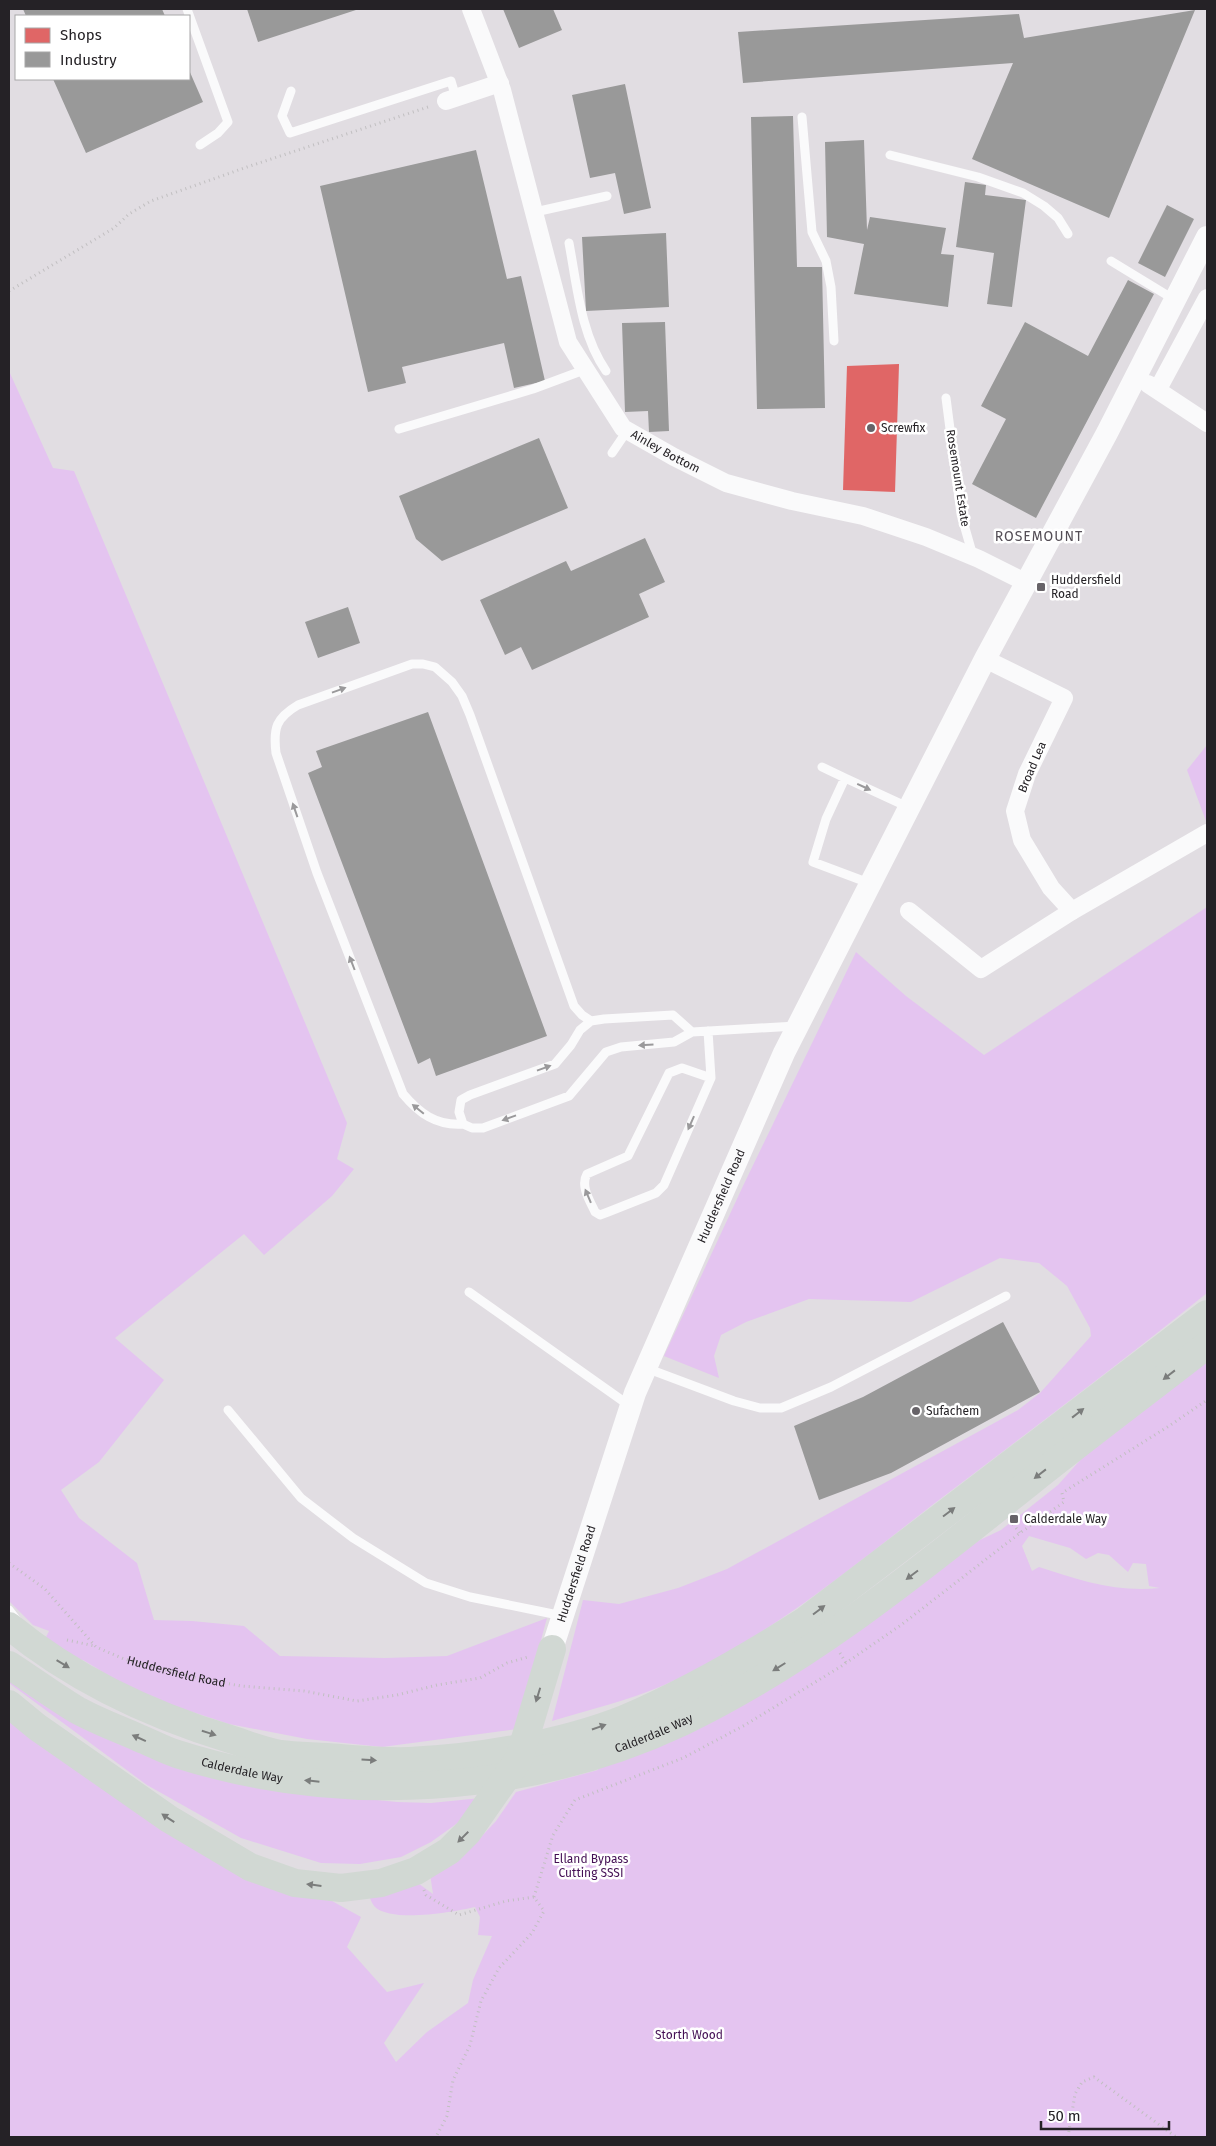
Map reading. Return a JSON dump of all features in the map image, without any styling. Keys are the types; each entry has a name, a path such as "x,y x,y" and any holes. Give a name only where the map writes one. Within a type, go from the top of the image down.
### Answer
{"highway":[{"name":"Calderdale Way","path":"9,1626 36,1648 112,1694 192,1728 279,1754 374,1761 408,1761 482,1753 586,1732 623,1719 682,1692 762,1648 806,1620 1207,1314"},
{"name":"Calderdale Way","path":"9,1665 89,1715 174,1754 250,1773 363,1787 466,1782 536,1770 601,1754 639,1740 723,1701 777,1669 841,1627 927,1564 1207,1345"},
{"path":"9,1704 37,1727 170,1819 250,1867 295,1883 341,1888 381,1883 416,1871 449,1851 468,1832 519,1758 552,1649"}],"street":[{"name":"Ainley Bottom","path":"471,9 500,84 568,342 622,428 726,483 863,516 926,537 973,556 1027,583"},
{"path":"451,99 500,84"},
{"name":"Huddersfield Road","path":"552,1649 630,1406 784,1053 872,884 985,659 1136,378 1207,237"},
{"path":"1158,389 1207,298"},
{"path":"1136,378 1158,389 1207,423"},
{"name":"Broad Lea","path":"985,659 1064,698 1026,774 1015,811 1022,840 1051,888 1072,911"},
{"path":"909,911 981,969 1072,911 1207,833"}],"lane":[{"path":"190,20 228,122 218,133 200,145"},
{"path":"291,91 282,116 290,133 450,81 451,99"},
{"path":"802,117 812,232 826,261 831,287 834,341"},
{"path":"890,155 978,177 1023,193 1051,212 1068,234"},
{"path":"535,212 607,196"},
{"path":"569,243 582,312 591,343 598,360 606,371"},
{"path":"1111,261 1175,300"},
{"path":"572,350 591,343"},
{"path":"400,429 533,389 584,370"},
{"name":"Rosemount Estate","path":"946,398 961,514 973,556"},
{"path":"612,453 627,431"},
{"path":"591,1021 574,1006 470,715 462,696 452,682 435,667 412,664 298,705 284,713 275,730 276,753 317,873 403,1094 416,1109 430,1118 451,1125 462,1124 472,1128 483,1128 569,1096 606,1052 621,1047 674,1042 692,1032 708,1030 798,1026"},
{"path":"822,767 910,808"},
{"path":"845,778 826,819 813,862 872,884"},
{"path":"462,1124 459,1112 461,1100 555,1064 571,1045 580,1030 591,1021 673,1015 692,1032"},
{"path":"708,1030 711,1078 664,1185 656,1193 608,1212 600,1215 595,1212 584,1186 584,1179 587,1174 628,1156 669,1072 682,1068 711,1078"},
{"path":"469,1292 630,1406"},
{"path":"646,1368 734,1401 760,1408 782,1408 831,1387 1006,1296"},
{"path":"228,1410 301,1498 369,1548 426,1583 470,1598 563,1616"},
{"name":"Calderdale Way","path":"9,1610 36,1648"}],"path":[{"path":"9,291 114,228 129,214 151,201 247,166 451,99"},
{"name":"Huddersfield Road","path":"9,1564 45,1589 96,1646 124,1659 192,1677 241,1686 304,1691 357,1701 480,1678 507,1663 552,1649"},
{"path":"416,1871 426,1895 459,1915 506,1901 534,1897 544,1911 532,1933 500,1968 481,2001 470,2045 454,2080 447,2116 436,2137"},
{"path":"1068,2137 1075,2094 1082,2082 1094,2077 1176,2137"}],"green space":[{"path":"9,371 53,468 74,471 347,1123 337,1159 354,1169 332,1196 264,1255 244,1234 115,1338 164,1380 99,1462 61,1490 79,1518 137,1563 154,1620 192,1621 244,1626 280,1656 385,1658 447,1656 547,1618 517,1729 382,1747 307,1739 229,1724 141,1695 83,1660 74,1660 44,1641 49,1631 33,1625 9,1601"},
{"path":"1207,745 1207,821 1206,821 1187,770"},
{"path":"1207,907 1207,1293 1105,1374 835,1581 768,1628 698,1669 662,1686 621,1701 552,1721 583,1600 619,1604 678,1588 727,1569 1018,1410 1040,1393 1091,1336 1090,1328 1067,1286 1039,1263 1000,1258 911,1302 809,1299 746,1322 721,1335 714,1356 719,1378 664,1356 743,1186 856,952 906,996 984,1055"},
{"path":"1207,1358 1207,2137 9,2137 9,1711 135,1811 333,1897 332,1901 361,1917 347,1947 387,1992 424,1983 384,2043 396,2062 427,2032 468,2003 473,1980 492,1936 478,1935 480,1917 475,1907 423,1915 395,1914 384,1912 375,1907 369,1896 415,1881 433,1894 430,1874 481,1837 496,1821 516,1792 598,1770 598,1764 963,1548 1001,1530 1058,1485 1083,1457","holes":["1029,1536 1070,1548 1086,1559 1098,1553 1109,1555 1128,1572 1133,1563 1146,1564 1149,1586 1160,1588 1129,1589 1083,1581 1039,1567 1032,1571 1022,1546"]},
{"path":"9,1673 66,1709 357,1798 431,1803 481,1798 459,1822 431,1842 401,1857 360,1864 321,1863 241,1838 147,1785 9,1683"}],"building: Shops":[{"name":"Screwfix","path":"899,364 895,492 843,490 847,366"}],"building: Industry":[{"path":"23,9 162,9 165,15 26,15"},
{"path":"247,9 359,9 258,42"},
{"path":"503,9 553,9 562,30 519,48"},
{"path":"1195,10 1109,218 972,159 1013,63 743,83 738,32 1019,14 1024,38"},
{"path":"190,72 203,102 86,153 53,80 190,80"},
{"path":"625,84 651,208 624,214 615,173 590,178 572,95"},
{"path":"793,116 797,267 822,267 825,408 757,409 751,117"},
{"path":"864,140 867,230 870,217 946,228 941,254 954,255 948,307 854,294 864,244 827,237 825,142"},
{"path":"476,150 507,279 521,276 545,381 514,388 504,343 402,367 406,383 368,392 320,186"},
{"path":"965,182 986,185 985,195 1026,200 1012,307 987,304 994,253 956,247"},
{"path":"1167,205 1194,219 1165,277 1138,263"},
{"path":"666,233 669,307 586,311 582,237"},
{"path":"1128,280 1154,294 1036,518 972,484 1006,419 981,406 1025,322 1088,356"},
{"path":"665,322 669,431 649,432 648,411 625,412 622,323"},
{"path":"539,438 568,508 442,561 416,539 399,496"},
{"path":"645,538 665,582 639,594 649,617 532,670 521,647 505,655 480,600 566,561 571,571"},
{"path":"348,607 360,643 318,658 305,622"},
{"path":"428,712 547,1036 436,1076 430,1058 418,1064 308,773 322,767 316,751"},
{"name":"Sufachem","path":"1003,1322 1040,1392 891,1473 819,1500 794,1426 863,1397"}],"place":[{"name":"Screwfix","path":"871,428"},
{"name":"Huddersfield Road","path":"1041,587"},
{"name":"Sufachem","path":"916,1411"},
{"name":"Calderdale Way","path":"1014,1519"}],"district":[{"name":"ROSEMOUNT","path":"1039,536"}],"park label":[{"name":"Elland Bypass Cutting SSSI","path":"591,1866"},
{"name":"Storth Wood","path":"689,2035"}]}
